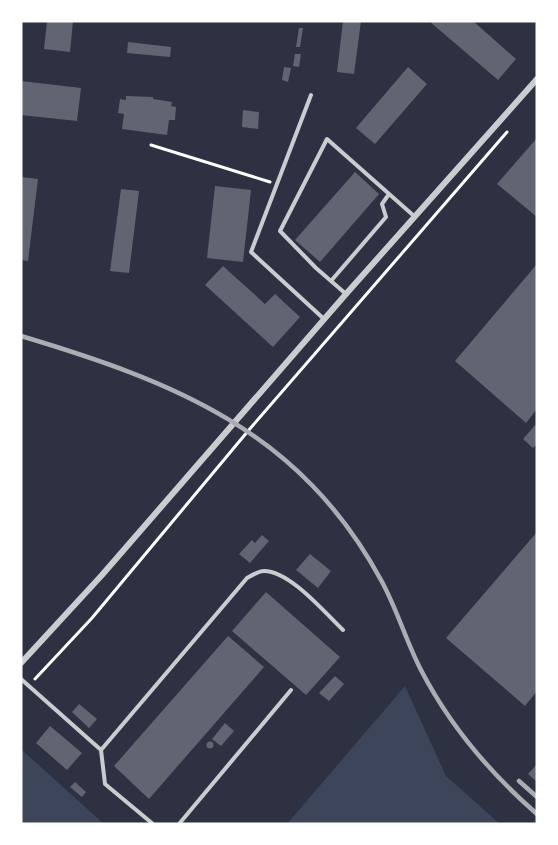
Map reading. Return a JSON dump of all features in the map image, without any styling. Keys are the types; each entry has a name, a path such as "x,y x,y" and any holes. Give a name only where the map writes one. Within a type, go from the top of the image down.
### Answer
{"street":[{"path":"21,663 102,575 414,216 537,79"}],"lane":[{"path":"311,95 251,252 324,319"},
{"path":"346,294 316,268 280,231 327,139 414,216"},
{"path":"331,281 386,217 381,204 390,194"},
{"path":"101,750 247,578 263,571 277,573 293,583 343,630"},
{"path":"21,679 101,750 105,784 153,824"},
{"path":"179,824 291,690"}],"path":[{"path":"29,686 92,618 268,408 508,130"},
{"path":"151,145 277,184"}],"shaded area":[{"path":"405,686 446,776 500,824 287,824"},
{"path":"21,749 104,824 21,824"}],"building":[{"path":"47,21 73,21 70,52 44,49"},
{"path":"343,21 361,21 354,74 337,72"},
{"path":"429,21 473,21 516,59 498,80"},
{"path":"299,28 303,28 300,47 296,47"},
{"path":"128,42 171,47 170,57 127,53"},
{"path":"295,54 301,54 299,67 293,66"},
{"path":"284,67 291,68 288,82 282,80"},
{"path":"408,67 427,84 375,144 356,128"},
{"path":"21,81 81,88 77,121 21,115"},
{"path":"126,96 153,97 153,99 172,102 171,106 176,107 175,120 169,120 167,135 122,129 124,114 118,113 120,99 126,100"},
{"path":"243,110 259,112 258,129 242,127"},
{"path":"537,138 537,217 497,184"},
{"path":"355,172 379,194 320,262 295,240"},
{"path":"21,177 38,179 28,261 21,260"},
{"path":"215,186 251,190 243,262 207,258"},
{"path":"121,189 139,191 129,273 110,271"},
{"path":"537,264 537,409 526,423 455,361"},
{"path":"223,266 265,304 275,294 300,317 273,347 205,285"},
{"path":"537,423 537,444 533,448 523,439"},
{"path":"537,532 537,691 525,706 446,638"},
{"path":"262,535 269,541 250,563 239,554 252,540 255,543"},
{"path":"310,554 331,571 318,588 296,570"},
{"path":"266,592 340,657 306,695 232,631"},
{"path":"228,636 264,667 149,799 114,766"},
{"path":"335,676 344,684 329,701 319,693"},
{"path":"79,704 97,719 89,728 72,712"},
{"path":"225,723 234,731 221,746 212,739"},
{"path":"50,726 82,753 67,770 36,743"},
{"path":"210,741 214,745 210,749 206,745"},
{"path":"537,764 537,782 528,774"},
{"path":"75,782 86,792 82,797 70,787"}],"railway":[{"path":"21,336 131,373 181,394 228,419 272,449 312,485 349,529 381,580 432,691 472,748 537,814"},
{"path":"519,781 537,797"}]}
